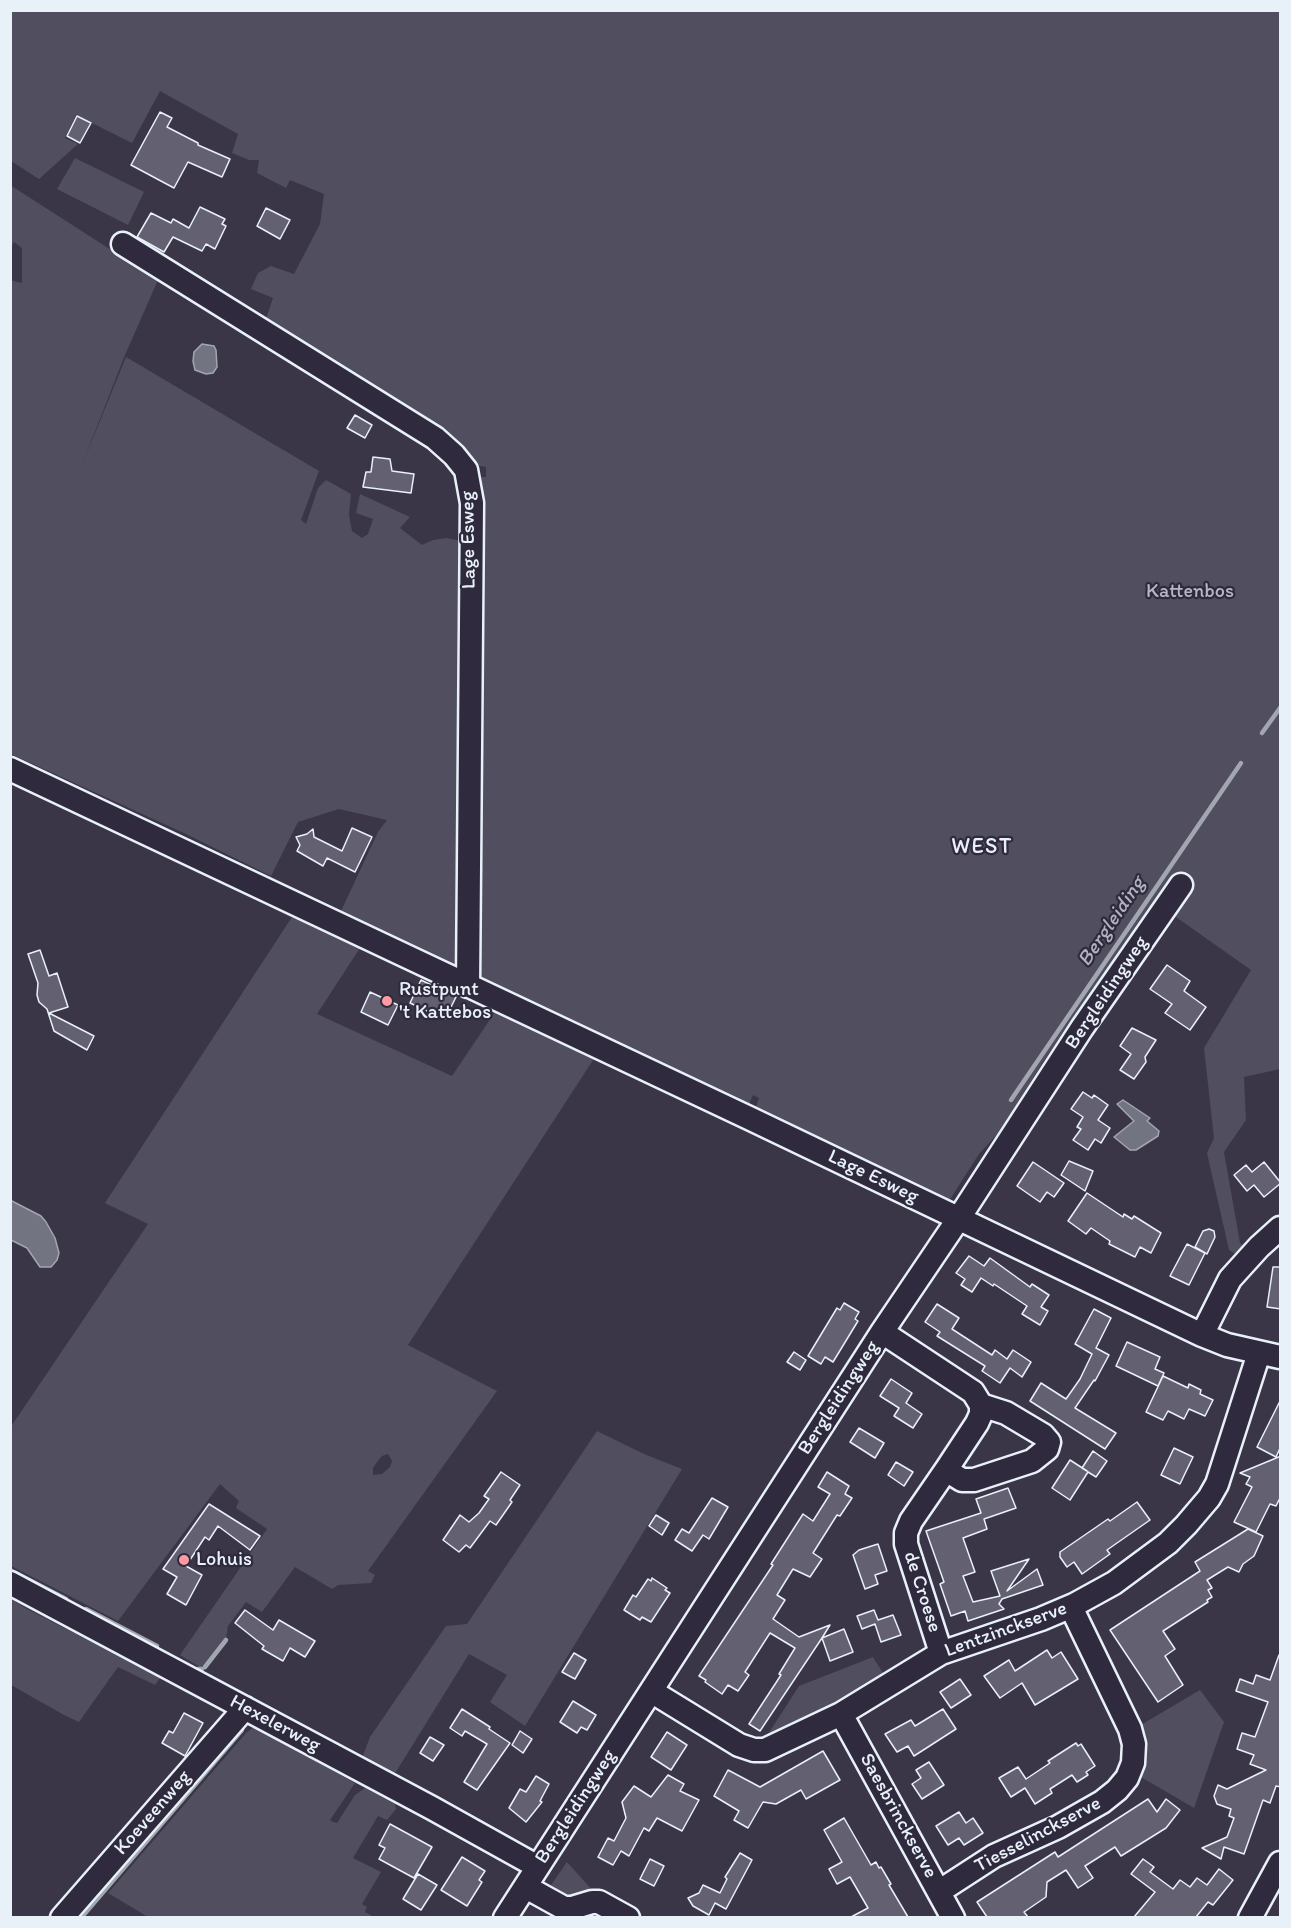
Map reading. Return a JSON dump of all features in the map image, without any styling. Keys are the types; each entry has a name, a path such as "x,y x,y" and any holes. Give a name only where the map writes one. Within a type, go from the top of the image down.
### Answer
{"street":[{"name":"Lage Esweg","path":"123,244 435,438 454,455 466,470 472,503 468,986"},
{"name":"Lage Esweg","path":"10,769 1202,1335 1227,1346 1270,1355"},
{"name":"Bergleidingweg","path":"505,1917 882,1332 1082,1028 1181,885"},
{"path":"1202,1335 1230,1280 1259,1246 1281,1228"},
{"path":"882,1332 973,1392 981,1405 1006,1413 1043,1435 1049,1442 1047,1449 1032,1461 974,1480 962,1480 946,1470"},
{"name":"Lentzinckserve","path":"651,1691 739,1745 754,1750 765,1750 841,1714 941,1653 1071,1607 1114,1583 1168,1543 1209,1498 1217,1484 1270,1355"},
{"name":"de Croese","path":"941,1653 906,1544 906,1533 911,1521 977,1423 981,1414 981,1405"},
{"name":"Hexelerweg","path":"10,1583 538,1867"},
{"name":"Tiesselinckserve","path":"940,1891 994,1856 1058,1827 1102,1802 1117,1791 1127,1778 1133,1763 1134,1744 1130,1729 1071,1607"},
{"name":"Koeveenweg","path":"62,1917 245,1708"},
{"name":"Saesbrinckserve","path":"841,1714 953,1917"},
{"path":"1250,1917 1273,1896 1281,1863"},
{"path":"526,1887 564,1908 598,1902 628,1917"}],"green space":[{"name":"Kattenbos","path":"10,11 1280,11 1280,1069 1244,1077 1246,1120 1224,1152 1240,1243 1251,1251 1243,1259 1229,1250 1207,1153 1214,1138 1204,1048 1251,970 1173,915 1179,907 1160,893 1045,1059 1001,1130 979,1154 949,1201 756,1107 759,1098 753,1095 749,1104 478,977 477,481 486,477 486,467 470,464 264,324 273,298 251,289 258,273 271,266 294,274 320,224 324,194 290,180 286,188 257,173 259,160 249,160 232,153 238,134 160,91 132,143 76,115 65,138 78,144 39,179 11,161"},
{"path":"75,158 144,192 128,225 57,189"},
{"path":"10,185 158,280 125,355 81,467 126,357 319,471 301,520 306,524 318,488 326,480 351,494 349,515 352,531 362,538 368,534 373,519 356,513 360,494 410,517 400,528 422,545 446,538 462,541 460,806 455,966 341,911 378,832 387,820 339,809 298,822 271,876 186,834 11,754 10,280 22,283 22,248 14,242 11,247"},
{"path":"292,917 360,948 317,1014 452,1076 495,1012 595,1057 408,1345 497,1391 368,1571 375,1575 371,1583 338,1585 332,1589 295,1567 262,1612 246,1602 228,1626 226,1638 203,1669 180,1655 267,1529 236,1508 239,1501 220,1484 118,1621 11,1566 10,1428 148,1224 105,1203","holes":["388,1454 392,1461 390,1467 382,1474 373,1475 373,1468 382,1456"]},
{"path":"597,1431 644,1454 682,1469 525,1726 490,1702 507,1675 469,1654 394,1775 362,1758 370,1737 446,1626 467,1624"},
{"path":"11,1599 161,1677 155,1685 118,1667 79,1722 64,1715 11,1685"},
{"path":"873,1657 886,1678 761,1745 799,1686"},
{"path":"1200,1690 1224,1722 1194,1808 1134,1773 1134,1729"},
{"path":"254,1727 355,1783 330,1820 333,1822 337,1823 355,1795 365,1788 395,1804 396,1809 387,1820 378,1816 353,1858 381,1872 362,1904 367,1907 365,1912 374,1917 148,1917 108,1893 246,1733"},
{"path":"567,1862 594,1892 566,1904 546,1892"}],"water":[{"path":"202,344 214,346 216,350 217,367 213,373 206,374 195,370 194,352"},
{"path":"1123,1100 1150,1118 1147,1121 1159,1131 1158,1136 1136,1150 1130,1150 1114,1137 1134,1121 1117,1104"},
{"path":"10,1200 41,1216 46,1222 55,1238 59,1253 51,1267 40,1267 27,1248 11,1240"}],"building":[{"path":"160,112 172,118 167,127 198,145 230,159 222,177 188,162 174,188 131,165"},
{"path":"77,116 91,123 80,143 67,136"},
{"path":"200,207 225,219 222,224 226,226 215,249 206,244 202,251 173,237 164,252 137,237 151,213 171,223 173,219 189,228"},
{"path":"266,208 290,220 280,239 257,226"},
{"path":"355,415 372,425 365,438 347,428"},
{"path":"373,457 390,459 392,471 414,474 411,493 363,487 366,472 371,472"},
{"path":"352,828 372,837 355,872 327,858 323,866 297,851 300,845 296,837 307,834 313,829 314,837 342,851"},
{"path":"40,950 49,976 57,973 68,1007 49,1013 94,1036 87,1050 54,1031 47,1009 39,1002 38,983 28,954"},
{"path":"1167,965 1190,981 1184,991 1206,1007 1190,1030 1165,1013 1172,1004 1150,989"},
{"path":"421,980 456,997 445,1019 410,1003"},
{"path":"370,992 398,1005 388,1025 361,1012"},
{"path":"1132,1028 1156,1040 1145,1057 1146,1062 1134,1079 1120,1070 1131,1054 1120,1046"},
{"path":"1083,1092 1092,1098 1094,1095 1108,1105 1098,1120 1110,1128 1101,1143 1095,1139 1088,1150 1073,1140 1081,1129 1077,1127 1083,1117 1071,1109"},
{"path":"1069,1161 1093,1171 1085,1191 1061,1175"},
{"path":"1033,1162 1064,1183 1054,1197 1047,1192 1040,1202 1017,1186"},
{"path":"1264,1162 1281,1183 1264,1197 1254,1185 1247,1191 1234,1175 1246,1165 1252,1172"},
{"path":"1087,1193 1123,1217 1124,1214 1132,1219 1134,1216 1161,1233 1151,1253 1140,1247 1135,1257 1109,1244 1110,1241 1091,1228 1086,1234 1068,1221"},
{"path":"1209,1229 1214,1231 1215,1237 1207,1254 1195,1247 1203,1231"},
{"path":"1187,1244 1205,1253 1189,1285 1170,1276"},
{"path":"969,1256 984,1266 990,1258 1030,1287 1032,1284 1049,1295 1041,1307 1048,1311 1040,1325 1022,1314 1027,1306 994,1284 993,1286 981,1278 972,1292 961,1285 965,1279 956,1273"},
{"path":"1273,1267 1281,1267 1281,1309 1267,1307"},
{"path":"844,1303 859,1312 855,1319 858,1321 833,1362 825,1357 821,1364 808,1356 837,1308 840,1310"},
{"path":"937,1304 959,1318 952,1329 992,1355 995,1350 1007,1359 1013,1350 1031,1362 1022,1377 1010,1368 1000,1383 982,1371 985,1366 937,1336 940,1332 925,1322"},
{"path":"1094,1309 1111,1318 1096,1348 1109,1355 1095,1381 1075,1408 1116,1433 1105,1449 1030,1401 1041,1383 1066,1399 1080,1379 1092,1354 1075,1344"},
{"path":"1127,1342 1160,1357 1155,1369 1164,1373 1158,1386 1116,1366"},
{"path":"794,1352 806,1360 800,1370 787,1362"},
{"path":"1163,1376 1188,1388 1189,1384 1201,1390 1200,1394 1213,1400 1205,1416 1189,1409 1184,1419 1168,1411 1163,1420 1146,1412"},
{"path":"891,1379 912,1393 906,1403 922,1414 913,1428 894,1416 899,1408 880,1396"},
{"path":"1281,1399 1281,1446 1276,1457 1257,1447"},
{"path":"859,1428 884,1443 875,1458 850,1442"},
{"path":"1174,1448 1193,1457 1180,1484 1161,1475"},
{"path":"1093,1451 1107,1461 1096,1477 1088,1472 1070,1500 1052,1488 1070,1460 1082,1468"},
{"path":"1281,1456 1281,1496 1276,1506 1270,1504 1256,1532 1234,1522 1252,1487 1246,1484 1250,1477 1240,1473"},
{"path":"896,1462 913,1472 904,1486 888,1475"},
{"path":"501,1472 520,1485 510,1500 512,1502 496,1525 490,1521 470,1548 466,1545 459,1552 443,1540 460,1515 469,1522 479,1513 489,1499 484,1496"},
{"path":"827,1472 849,1486 845,1494 852,1498 840,1516 837,1515 813,1553 822,1559 810,1577 793,1569 777,1595 785,1600 773,1619 799,1637 830,1625 760,1731 749,1724 781,1675 779,1674 795,1648 770,1633 745,1672 749,1675 738,1691 728,1685 722,1694 699,1676 773,1565 771,1564 803,1514 813,1521 830,1494 818,1487"},
{"path":"1008,1488 1016,1508 984,1519 987,1529 963,1538 975,1572 963,1576 973,1602 1000,1596 991,1571 1029,1559 1007,1591 1037,1569 1043,1585 1002,1599 999,1604 1004,1609 968,1621 965,1611 951,1616 940,1584 944,1582 926,1531 981,1513 976,1499"},
{"path":"712,1498 728,1507 709,1539 703,1535 692,1551 675,1540 682,1529 689,1533"},
{"path":"1137,1502 1150,1520 1107,1550 1110,1554 1082,1574 1074,1562 1067,1567 1060,1557 1060,1552"},
{"path":"209,1504 260,1536 250,1550 218,1526 209,1540 205,1537 186,1566 202,1575 186,1605 167,1594 177,1577 163,1569"},
{"path":"656,1515 669,1523 662,1535 649,1526"},
{"path":"1248,1529 1263,1536 1254,1556 1243,1564 1239,1572 1228,1567 1207,1580 1212,1588 1208,1590 1212,1597 1207,1600 1208,1602 1163,1631 1175,1649 1165,1656 1183,1685 1158,1702 1110,1630 1200,1571 1195,1562"},
{"path":"878,1544 887,1571 875,1575 878,1584 865,1589 853,1555 859,1550"},
{"path":"652,1578 667,1588 665,1590 670,1593 651,1622 642,1617 640,1620 624,1610 633,1595 636,1597 648,1579 651,1581"},
{"path":"245,1610 273,1630 279,1620 315,1641 305,1657 290,1648 283,1661 262,1649 264,1646 235,1623"},
{"path":"874,1610 878,1620 893,1615 901,1635 881,1642 875,1624 862,1629 857,1616"},
{"path":"844,1629 853,1652 830,1661 822,1638"},
{"path":"1047,1650 1052,1658 1061,1652 1078,1679 1035,1705 1022,1683 1000,1698 984,1676 1009,1660 1015,1671"},
{"path":"574,1653 586,1660 575,1679 562,1672"},
{"path":"1279,1655 1281,1655 1281,1787 1276,1786 1270,1803 1263,1800 1244,1854 1224,1847 1221,1859 1202,1848 1227,1837 1234,1818 1229,1816 1231,1809 1217,1804 1214,1796 1218,1785 1227,1789 1266,1770 1250,1764 1254,1755 1237,1749 1242,1733 1255,1737 1268,1702 1236,1691 1240,1679 1253,1684 1256,1675 1270,1680"},
{"path":"960,1679 971,1695 951,1708 940,1692"},
{"path":"573,1701 596,1715 587,1730 581,1727 577,1733 560,1722"},
{"path":"462,1709 510,1743 477,1790 464,1782 487,1744 465,1731 462,1736 450,1728"},
{"path":"943,1709 956,1729 914,1756 908,1746 897,1752 885,1734 911,1720 915,1726"},
{"path":"184,1713 203,1723 185,1756 162,1743 169,1731 173,1733"},
{"path":"520,1731 532,1739 523,1753 512,1745"},
{"path":"667,1732 687,1745 671,1770 651,1757"},
{"path":"430,1737 444,1745 433,1761 420,1753"},
{"path":"1076,1743 1078,1746 1081,1744 1095,1766 1086,1772 1088,1775 1077,1782 1072,1775 1050,1789 1052,1793 1035,1804 1025,1788 1011,1797 999,1778 1018,1767 1026,1779"},
{"path":"823,1751 840,1780 806,1799 801,1790 776,1804 763,1802 748,1828 734,1820 739,1811 714,1796 728,1770 760,1787"},
{"path":"929,1762 944,1785 922,1799 912,1784 921,1778 916,1770"},
{"path":"668,1775 684,1784 680,1791 699,1800 682,1831 657,1818 649,1831 644,1828 629,1856 621,1851 613,1865 598,1857 608,1838 614,1841 626,1818 622,1802 634,1786 651,1797"},
{"path":"536,1776 549,1784 540,1801 542,1802 526,1822 509,1808 520,1789 526,1792"},
{"path":"1148,1799 1157,1812 1166,1799 1180,1810 1166,1828 1121,1856 1115,1847 1085,1866 1093,1878 1078,1888 1066,1870 1047,1882 1046,1897 1024,1912 1028,1917 987,1917 977,1902 1055,1852 1058,1857"},
{"path":"959,1812 966,1823 973,1818 983,1833 964,1845 959,1838 948,1845 936,1826"},
{"path":"844,1818 871,1865 876,1862 879,1868 881,1867 908,1917 851,1917 868,1908 850,1877 837,1884 829,1869 842,1862 824,1830"},
{"path":"390,1824 432,1847 414,1878 379,1859 385,1848 379,1845"},
{"path":"740,1853 752,1860 726,1909 715,1903 709,1915 693,1906 688,1898 699,1893 703,1885 720,1893 727,1879 725,1877"},
{"path":"462,1857 485,1871 479,1880 482,1882 467,1906 441,1890"},
{"path":"650,1859 664,1866 654,1886 640,1879"},
{"path":"1143,1859 1154,1867 1150,1872 1173,1889 1180,1880 1190,1887 1197,1878 1207,1885 1219,1869 1233,1880 1213,1905 1208,1902 1196,1917 1134,1917 1155,1892 1131,1874"},
{"path":"418,1874 437,1885 421,1910 403,1899"}],"waterway":[{"name":"Bergleiding","path":"1262,733 1280,708"},
{"name":"Bergleiding","path":"1011,1100 1241,763"},
{"path":"10,1570 66,1599"},
{"path":"86,1609 157,1646"},
{"path":"205,1667 226,1640"},
{"path":"81,1918 242,1730"}],"place":[{"name":"Rustpunt 't Kattebos","path":"387,1001"},
{"name":"Lohuis","path":"184,1560"}],"district":[{"name":"WEST","path":"982,847"}]}
